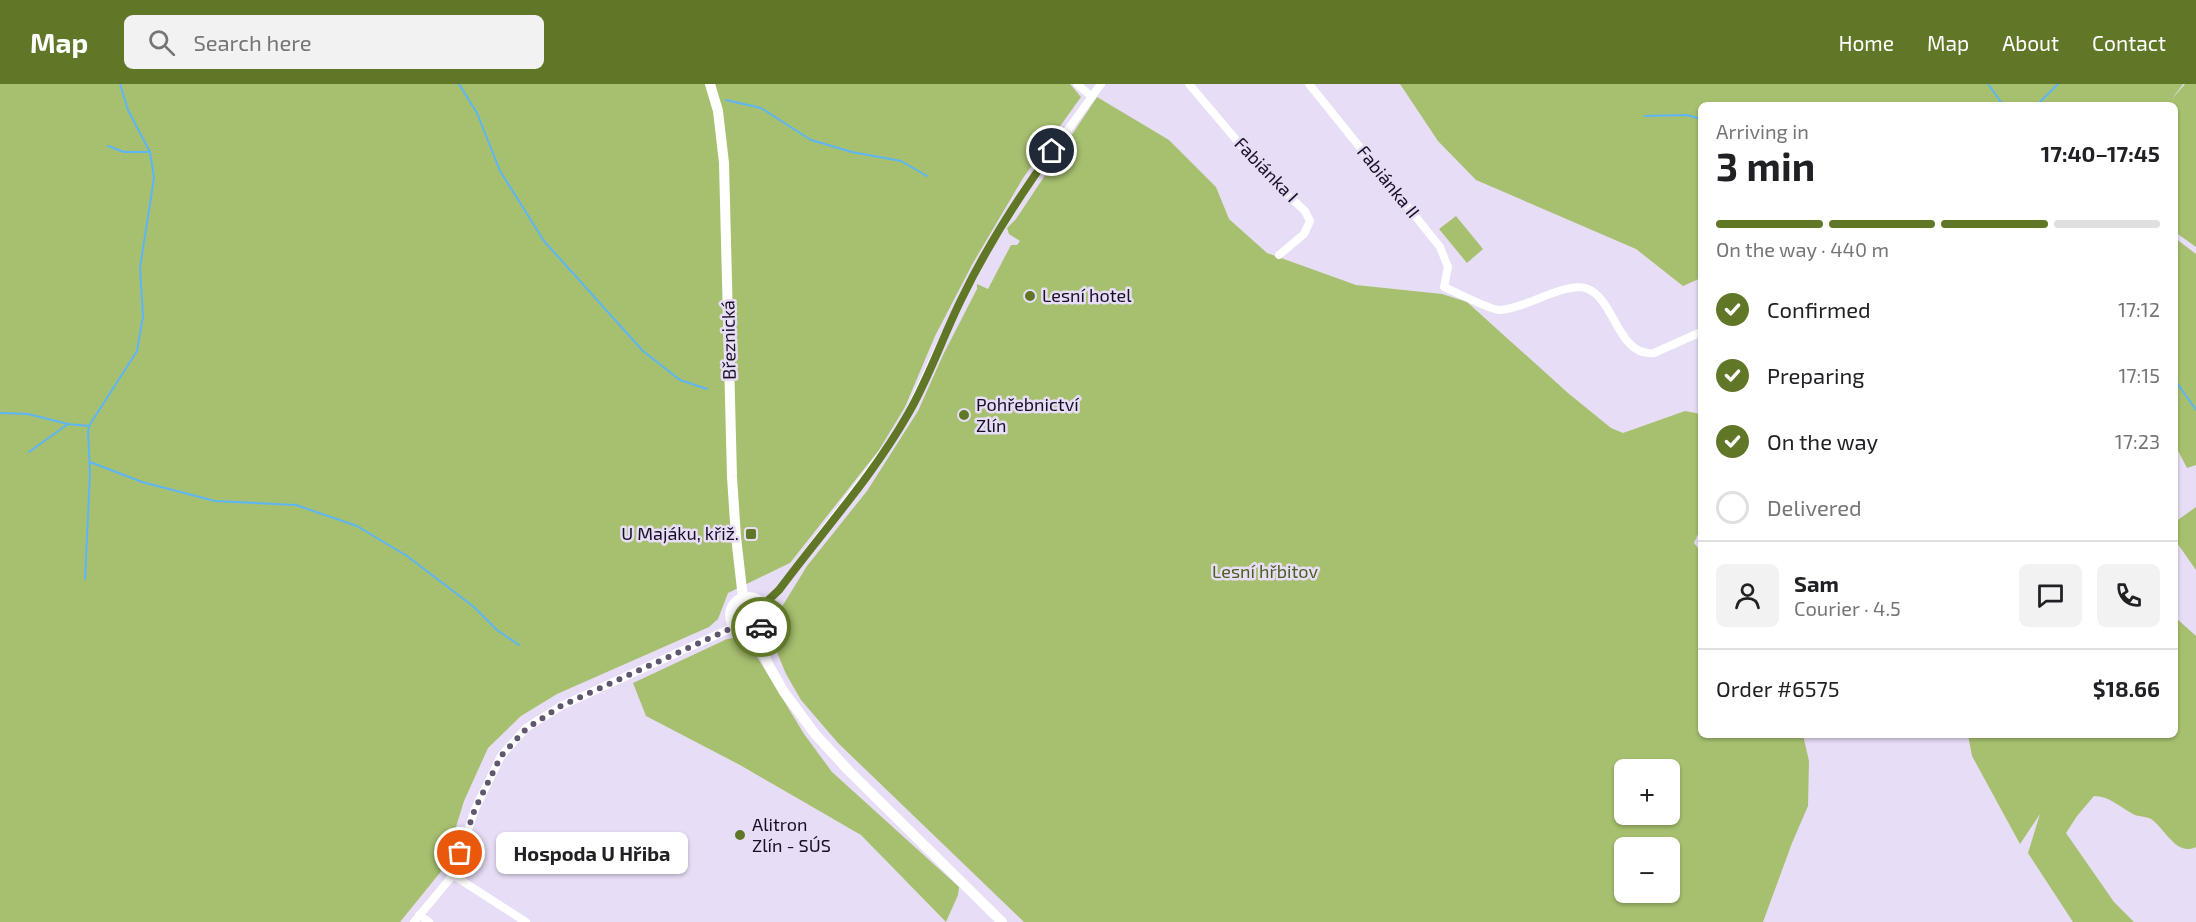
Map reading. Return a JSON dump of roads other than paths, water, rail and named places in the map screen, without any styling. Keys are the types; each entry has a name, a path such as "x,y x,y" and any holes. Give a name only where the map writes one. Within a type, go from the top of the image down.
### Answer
{"main road":[{"name":"Březnická","path":"710,84 718,111 724,163 732,477 743,598"},
{"path":"743,598 753,598 763,605 766,620 760,629 745,633 734,627 731,609 736,602 743,598"},
{"path":"754,632 784,692 815,734 849,771 1002,922"}],"street":[{"path":"1077,84 1092,95"},
{"path":"1089,84 1092,95"},
{"path":"763,605 779,590 888,446 909,412 988,248 1025,189 1101,84"},
{"name":"Fabiánka I","path":"1189,84 1266,175 1305,211 1310,221 1304,234 1279,255"},
{"name":"Fabiánka II","path":"1309,84 1440,247 1448,267 1444,287 1499,310 1569,289 1586,288 1599,298 1631,345 1646,353 1654,353 1698,333"},
{"path":"429,922 416,919 453,875 475,809 501,756 526,729 561,706 734,627"},
{"path":"453,875 526,922"}],"waterway":[{"path":"85,579 90,473 89,426 137,351 143,316 140,268 154,178 150,152 128,110 120,84"},
{"path":"459,84 477,113 500,171 544,241 643,351 680,380 707,389"},
{"path":"1988,84 2001,102"},
{"path":"2040,102 2058,84"},
{"path":"726,100 761,108 811,140 852,152 901,161 927,176"},
{"path":"1645,116 1687,115 1698,118"},
{"path":"108,146 124,152 149,152"},
{"path":"2178,384 2196,410"},
{"path":"0,413 28,414 68,424 89,426"},
{"path":"29,452 68,424"},
{"path":"90,462 142,482 215,501 296,505 357,526 407,556 474,607 497,630 519,645"}],"place":[{"name":"Lesní hotel","path":"1030,296"},
{"name":"Pohřebnictví Zlín","path":"964,415"},
{"name":"U Majáku, křiž.","path":"751,534"},
{"name":"Alitron Zlín - SÚS","path":"740,835"},
{"name":"Hospoda U Hřiba","path":"460,853"}],"park label":[{"name":"Lesní hřbitov","path":"1265,572"}]}
